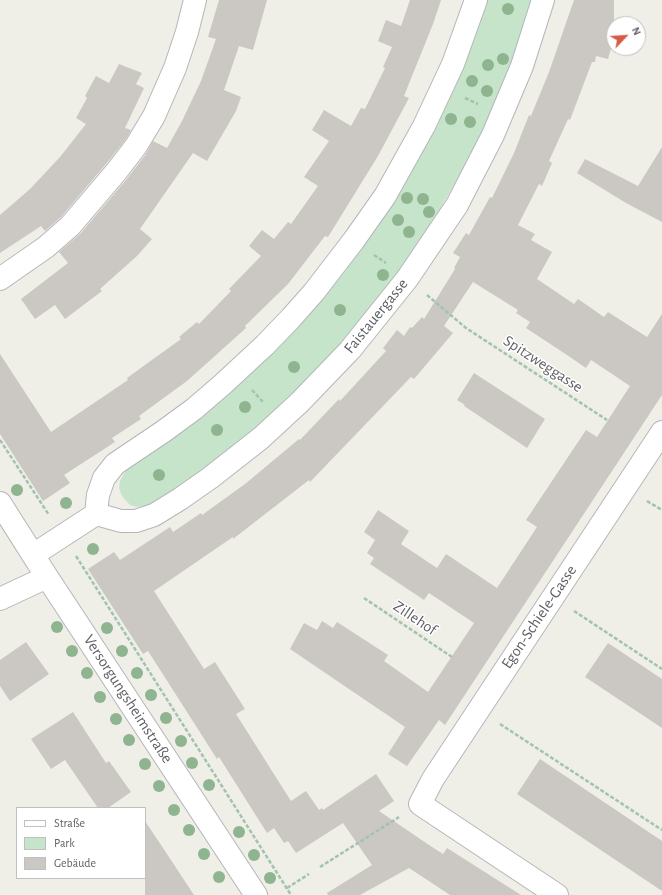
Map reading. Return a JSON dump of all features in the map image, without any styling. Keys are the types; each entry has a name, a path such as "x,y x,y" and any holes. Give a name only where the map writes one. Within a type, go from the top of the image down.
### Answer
{"street":[{"path":"0,278 46,247 70,226 112,178 136,146 154,116 175,68 187,32 195,0"},
{"path":"33,554 96,514 98,495 104,478 115,464 194,409 236,372 291,318 314,292 354,240 402,167 424,126 453,64 476,0"},
{"name":"Faistauergasse","path":"96,514 121,521 136,521 154,515 210,478 261,438 300,402 350,350 407,278 457,205 502,115 522,66 542,0"},
{"name":"Egon-Schiele-Gasse","path":"420,804 433,779 662,432"},
{"name":"Versorgungsheimstraße","path":"2,512 33,554 256,895"},
{"path":"0,599 47,577"},
{"path":"420,804 557,895"}],"path":[{"path":"442,88 502,115"},
{"name":"Spitzweggasse","path":"466,328 607,420"},
{"path":"236,372 281,420"},
{"path":"0,440 63,535 291,895"},
{"path":"646,500 662,510"},
{"name":"Zillehof","path":"364,598 452,657"},
{"path":"574,611 662,669"},
{"path":"500,724 662,830"},
{"path":"320,867 420,804"},
{"path":"287,888 309,874"}],"green space":[{"path":"487,0 534,0 517,50 499,95 473,152 437,214 393,281 351,334 304,383 246,436 165,498 146,506 137,507 130,505 122,496 119,488 120,481 124,473 131,466 167,442 279,346 315,308 346,270 416,164 445,107 470,50"}],"building":[{"path":"219,0 267,0 253,50 239,46 224,90 241,97 236,111 207,161 193,153 140,229 152,239 137,256 100,289 102,291 65,319 55,305 35,319 21,299 68,263 59,252 80,234 126,180 146,154 153,141 167,148 201,81 216,39 208,37"},
{"path":"410,0 441,0 404,96 409,98 378,156 328,237 325,236 288,284 245,326 246,328 187,381 139,416 141,419 112,438 115,442 64,475 70,483 43,501 0,434 0,354 51,432 128,380 127,378 181,339 179,337 197,322 199,324 231,291 229,289 261,256 249,246 262,230 274,239 288,222 291,224 318,186 304,177 329,141 312,130 324,110 351,126 361,108 365,109 385,68 383,67 392,47 378,41 386,20 401,26"},
{"path":"574,0 614,0 614,16 606,16 606,56 609,56 608,59 596,56 595,62 592,62 570,120 568,119 549,161 552,163 542,186 539,184 518,225 535,234 531,240 552,252 537,279 574,304 578,299 604,317 608,312 647,337 662,314 662,395 445,725 439,720 407,766 388,754 405,727 290,649 304,623 317,630 322,621 333,628 337,622 388,655 384,661 428,692 474,623 429,593 424,600 370,564 374,558 367,553 375,540 364,532 378,510 409,531 401,544 437,568 446,554 497,588 537,527 526,520 586,430 597,437 630,386 591,360 586,368 526,328 530,322 516,313 518,310 473,282 444,326 453,333 414,379 411,377 310,482 309,480 233,539 233,537 154,591 204,669 215,662 245,709 236,714 291,801 306,791 319,810 322,808 323,810 376,774 394,801 379,811 443,854 447,848 521,895 450,895 409,868 360,895 328,895 327,893 372,865 343,823 296,853 288,841 284,843 274,828 267,833 219,757 217,759 148,651 143,654 88,569 114,552 120,560 170,527 173,532 201,513 202,515 245,484 299,439 300,440 339,399 340,401 386,351 383,348 397,330 404,336 410,327 412,328 422,317 424,319 455,269 454,268 460,257 453,253 466,233 469,235 490,197 492,198 514,153 529,115 531,116 549,72"},
{"path":"119,64 142,73 136,84 144,88 125,128 131,130 126,139 61,217 45,231 41,226 0,253 0,215 30,189 60,157 86,124 76,118 87,98 85,96 96,76 109,83"},
{"path":"662,147 662,222 626,203 577,173 585,159 638,186"},
{"path":"474,373 545,419 527,448 457,400"},
{"path":"26,642 49,674 10,701 0,686 0,660"},
{"path":"608,643 662,679 662,728 585,677"},
{"path":"73,712 106,763 109,761 131,792 109,807 97,807 65,760 51,769 31,739"},
{"path":"540,759 662,841 662,891 517,794"},
{"path":"146,822 194,895 145,895 146,879"}]}
